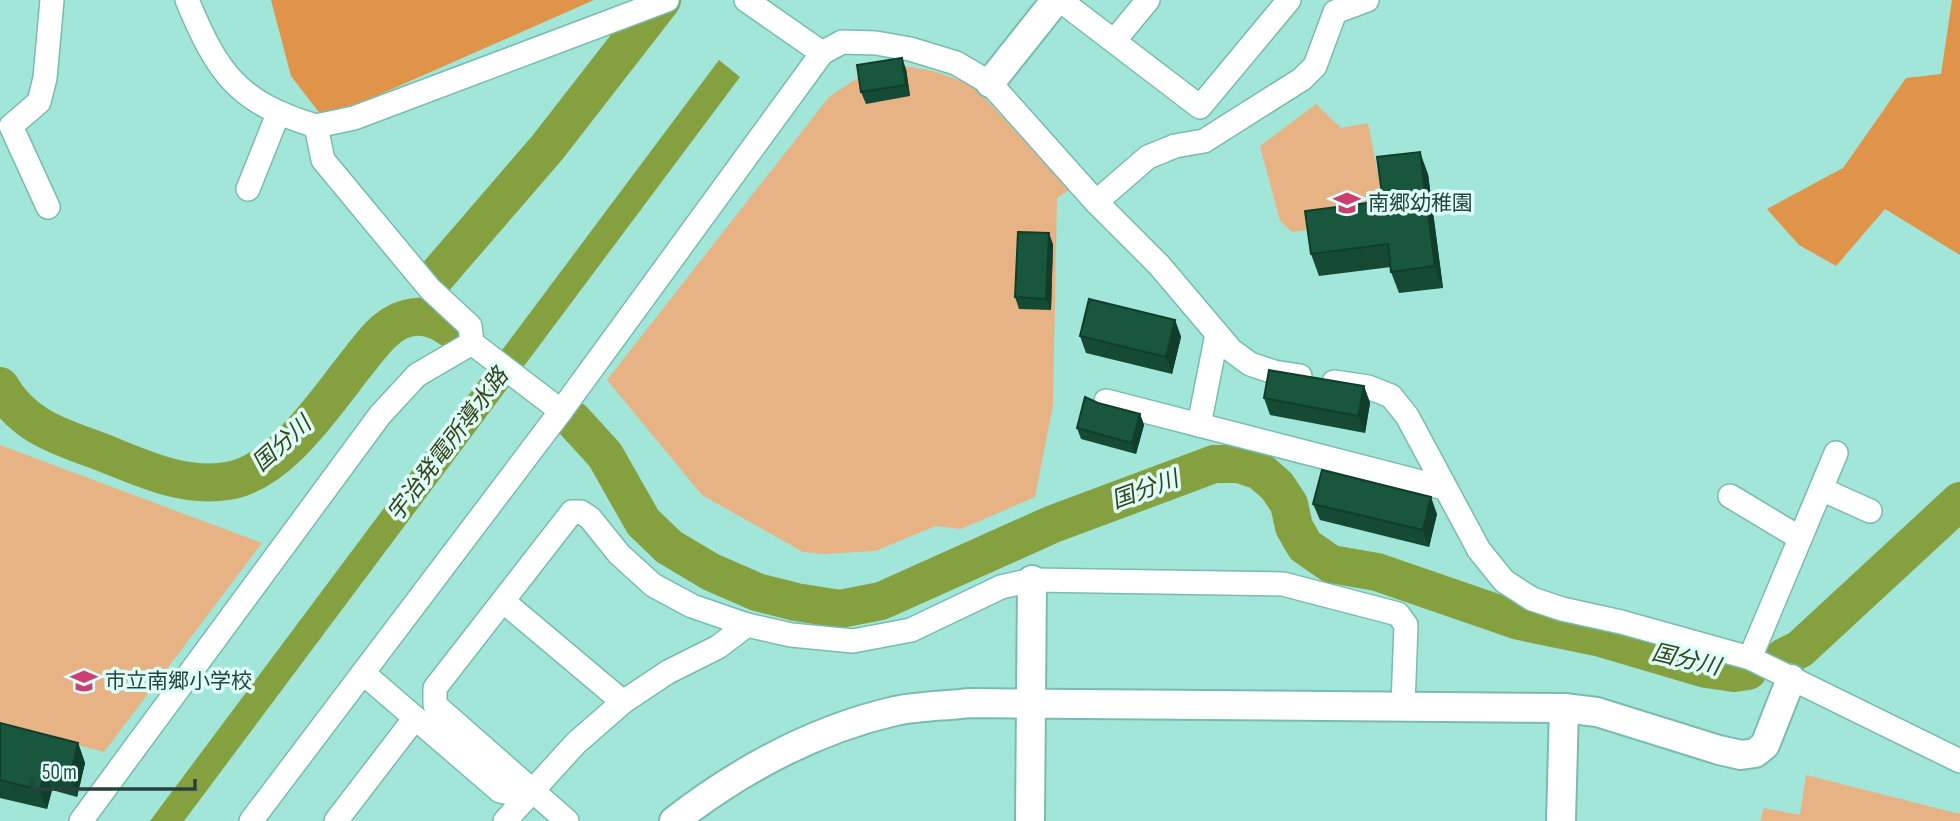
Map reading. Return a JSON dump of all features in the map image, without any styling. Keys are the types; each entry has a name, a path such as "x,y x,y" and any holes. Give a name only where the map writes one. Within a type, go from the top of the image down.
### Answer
{"street":[{"path":"48,207 11,126 39,102 45,78 51,0"},
{"path":"187,0 203,37 226,74 247,96 278,114 316,126 354,118 657,3"},
{"path":"746,0 822,53"},
{"path":"990,83 1058,0 1200,107 1289,0"},
{"path":"1114,41 1148,0"},
{"path":"1096,202 1148,157 1175,146 1204,141 1302,79 1315,66 1335,12 1367,0"},
{"path":"251,821 561,411 822,53 842,42 876,43 910,49 956,63 990,83 1096,202 1159,265 1231,350 1251,364 1274,372 1368,387 1391,396 1407,416 1479,550 1503,581 1532,599 1562,609 1621,622 1750,658 1960,761"},
{"path":"248,189 278,114"},
{"path":"316,126 323,160 430,289 470,326 472,344 561,411"},
{"path":"1199,425 1217,334"},
{"path":"81,821 380,415 417,375 472,344"},
{"path":"1106,401 1444,488"},
{"path":"1750,658 1836,453"},
{"path":"1821,489 1870,511"},
{"path":"1730,496 1800,538"},
{"path":"567,821 435,705 435,688 572,512 581,512 590,518 619,554 653,585 692,606 747,625 791,635 853,641 911,630 1001,587 1032,580 1283,584 1398,614 1406,625 1403,706"},
{"path":"1030,821 1032,580"},
{"path":"503,601 623,702"},
{"path":"505,821 576,743 623,702 668,672 718,647 747,625"},
{"path":"363,673 500,791 515,794 532,790"},
{"path":"674,821 709,794 780,751 830,731 897,711 971,703 1564,708 1597,712 1719,751 1741,755 1755,753 1766,745 1791,679"},
{"path":"1561,821 1564,708"},
{"path":"336,821 415,718"}],"shaded area":[{"path":"271,0 594,0 324,119 291,76"},
{"path":"1952,0 1960,0 1960,255 1885,209 1836,266 1799,245 1767,209 1843,168 1906,78 1941,74"},
{"path":"899,65 933,71 973,85 1069,190 1057,198 1053,405 1035,497 961,529 936,526 875,551 823,554 803,552 702,495 607,380 829,97 865,73"},
{"path":"1316,104 1341,128 1368,123 1387,220 1292,232 1280,221 1260,146"},
{"name":"市立南郷小学校","path":"0,445 262,543 104,752 0,724"},
{"path":"1806,775 1960,814 1960,821 1760,821 1764,808 1800,815"}],"water":[{"name":"宇治発電所導水路","path":"719,60 740,77 184,821 150,821"}],"building":[{"path":"902,58 906,85 861,92 857,65"},
{"path":"1420,152 1435,266 1391,272 1388,244 1311,254 1305,211 1383,201 1377,157"},
{"path":"1018,232 1049,233 1046,299 1015,297"},
{"path":"1089,299 1175,320 1166,357 1080,336"},
{"path":"1269,370 1364,386 1358,416 1264,398"},
{"path":"1085,397 1140,414 1132,443 1077,428"},
{"path":"1322,470 1431,497 1423,530 1313,504"},
{"path":"0,723 78,743 70,777 45,771 40,790 0,780"}],"waterway":[{"path":"434,279 547,148 662,0"},
{"name":"国分川","path":"0,386 20,412 59,436 164,476 195,482 227,481 247,475 285,449 319,412 372,344 397,322 414,317 433,319 461,336"},
{"name":"国分川","path":"573,420 605,455 643,522 669,547 711,572 757,592 796,602 840,609 881,601 1053,524 1214,464 1239,464 1260,471 1277,486 1289,504 1294,527 1305,546 1331,564 1377,572 1519,621 1601,638 1706,669 1734,673 1748,671"},
{"name":"国分川","path":"1784,657 1800,649 1960,501"}],"place":[{"name":"南郷幼稚園","path":"1347,203"},
{"name":"市立南郷小学校","path":"84,681"}]}
